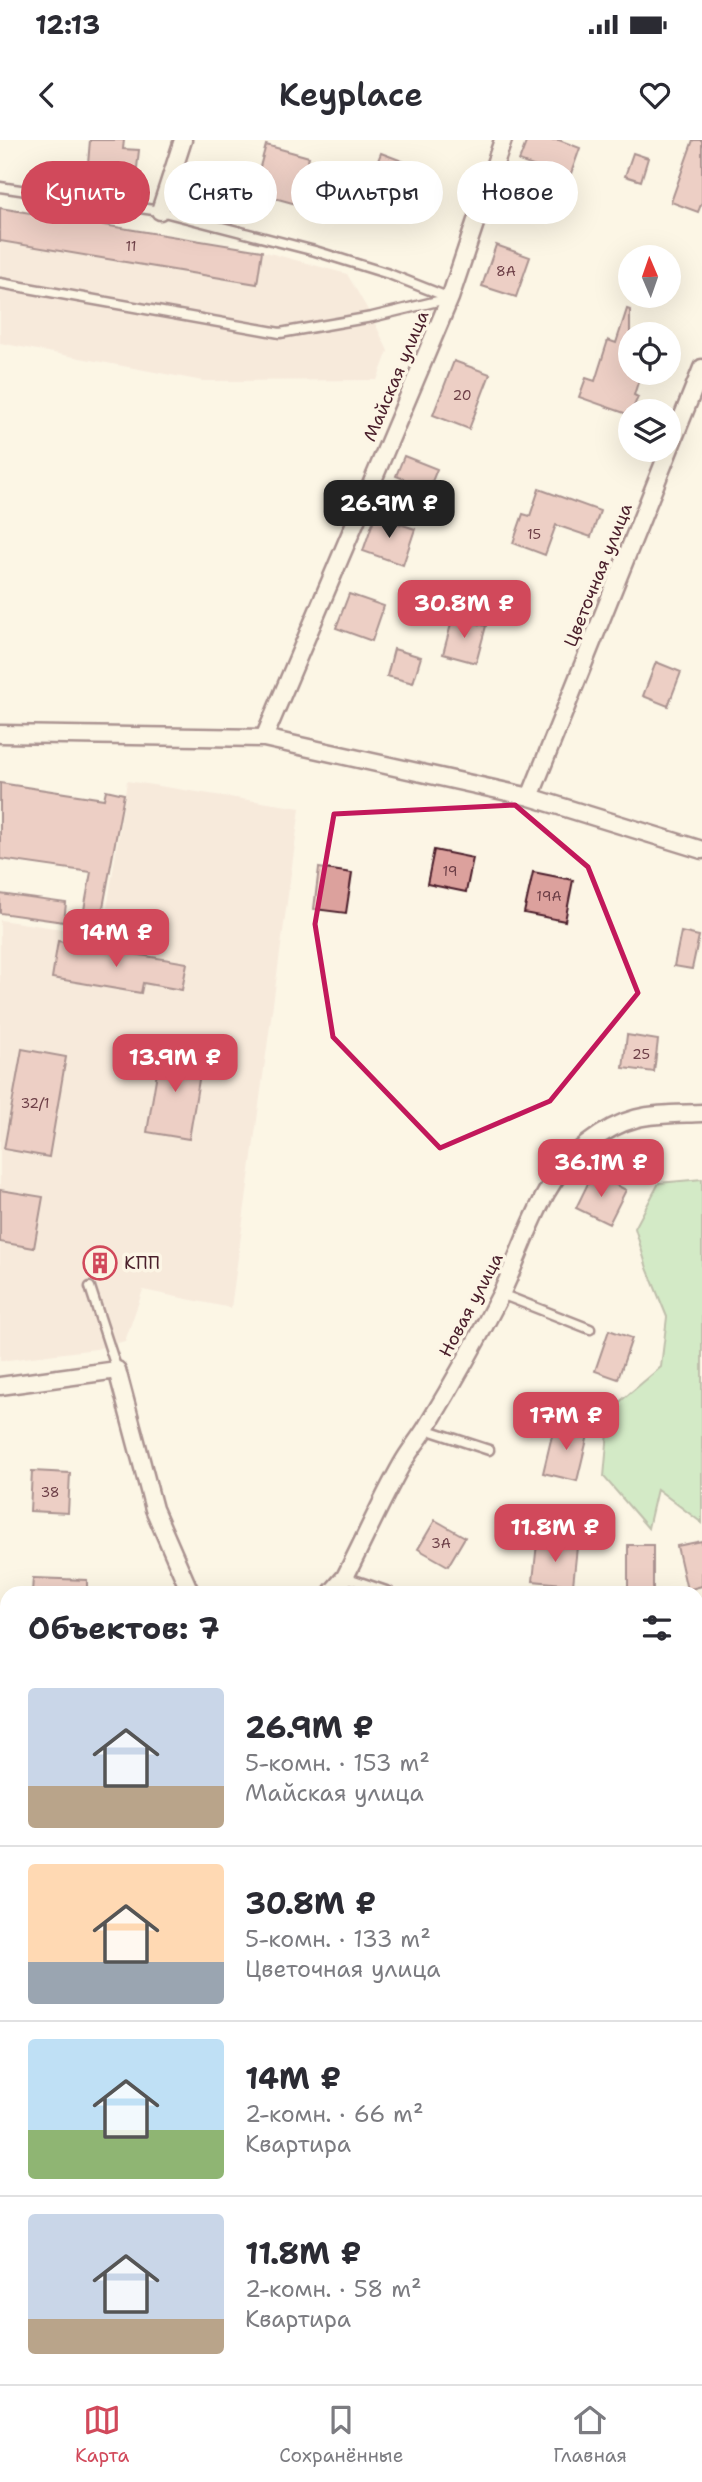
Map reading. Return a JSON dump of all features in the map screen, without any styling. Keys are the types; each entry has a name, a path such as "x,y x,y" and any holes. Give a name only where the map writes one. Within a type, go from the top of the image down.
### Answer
{"street":[{"path":"160,211 183,140"},
{"name":"Майская улица","path":"264,738 450,298 503,140"},
{"name":"Цветочная улица","path":"530,797 702,368"},
{"path":"0,734 264,738 530,797 702,850"},
{"name":"Новая улица","path":"337,1586 345,1577 403,1462 425,1429 501,1294 548,1189 566,1165 608,1129 630,1119 650,1115 702,1113"},
{"path":"0,1386 117,1370 154,1509 187,1586"}],"lane":[{"path":"0,187 160,211 315,251 389,274 450,298"},
{"path":"0,283 280,332 372,317 450,298"},
{"path":"90,1287 117,1370"},
{"path":"501,1294 590,1329"},
{"path":"425,1429 489,1450"},
{"path":"345,1577 371,1586"}],"highlighted area":[{"path":"515,805 588,867 638,993 550,1101 440,1148 333,1037 315,924 334,814"}],"shaded area":[{"path":"0,208 21,211 21,224 97,224 262,251 347,274 388,351 377,380 203,381 0,343"},
{"path":"127,781 300,808 231,1308 143,1290 125,1341 96,1349 0,1361 0,920 103,935"}],"green space":[{"path":"702,1179 702,1523 657,1489 648,1528 604,1477 610,1410 661,1367 667,1317 647,1268 635,1228 659,1183"}],"building":[{"path":"90,140 124,140 123,149 139,150 138,161 88,161"},
{"path":"527,140 559,140 580,148 575,161 519,161"},
{"path":"693,140 702,140 702,202 698,212 671,202"},
{"path":"266,145 309,157 308,161 291,161 291,203 277,199 277,161 262,161"},
{"path":"381,153 402,161 378,161"},
{"path":"633,153 648,158 641,181 625,176"},
{"path":"0,208 21,211 21,224 97,224 262,251 257,284 0,241"},
{"path":"496,245 530,257 516,297 482,286"},
{"path":"627,309 630,310 630,322 623,322"},
{"path":"618,337 618,385 637,385 634,395 638,397 618,399 618,411 579,397 586,378 595,381 608,340 616,343"},
{"path":"454,361 490,374 469,429 433,415"},
{"path":"404,456 437,469 429,489 396,476"},
{"path":"539,489 600,511 591,537 556,525 545,555 513,543 523,514 530,516"},
{"path":"375,516 415,529 403,565 363,551"},
{"path":"349,594 384,606 372,641 336,628"},
{"path":"453,617 486,626 476,663 443,654"},
{"path":"394,649 421,657 413,683 387,676"},
{"path":"656,662 681,672 668,706 643,696"},
{"path":"0,783 104,799 106,790 124,794 102,913 84,910 91,872 0,859"},
{"path":"434,850 473,858 466,892 427,884"},
{"path":"319,868 352,873 346,913 314,909"},
{"path":"533,872 573,880 565,921 524,913"},
{"path":"0,894 66,903 64,922 0,913"},
{"path":"681,932 699,936 692,969 674,966"},
{"path":"58,941 187,963 182,990 143,983 141,993 52,978"},
{"path":"627,1035 658,1040 654,1072 623,1068"},
{"path":"22,1049 66,1057 49,1157 4,1149"},
{"path":"161,1049 203,1056 189,1139 147,1132"},
{"path":"593,1173 626,1190 609,1224 576,1208"},
{"path":"0,1190 43,1197 34,1248 0,1242"},
{"path":"609,1330 632,1338 618,1379 595,1371"},
{"path":"555,1423 589,1431 577,1481 543,1473"},
{"path":"32,1471 70,1473 68,1513 30,1511"},
{"path":"435,1520 465,1537 448,1566 418,1549"},
{"path":"702,1541 702,1586 686,1586 677,1546"},
{"path":"537,1543 577,1547 573,1585 533,1581"},
{"path":"628,1545 653,1545 653,1586 628,1586"},
{"path":"33,1578 87,1580 87,1586 32,1586"}],"place":[{"name":"КПП","path":"100,1263"}]}
